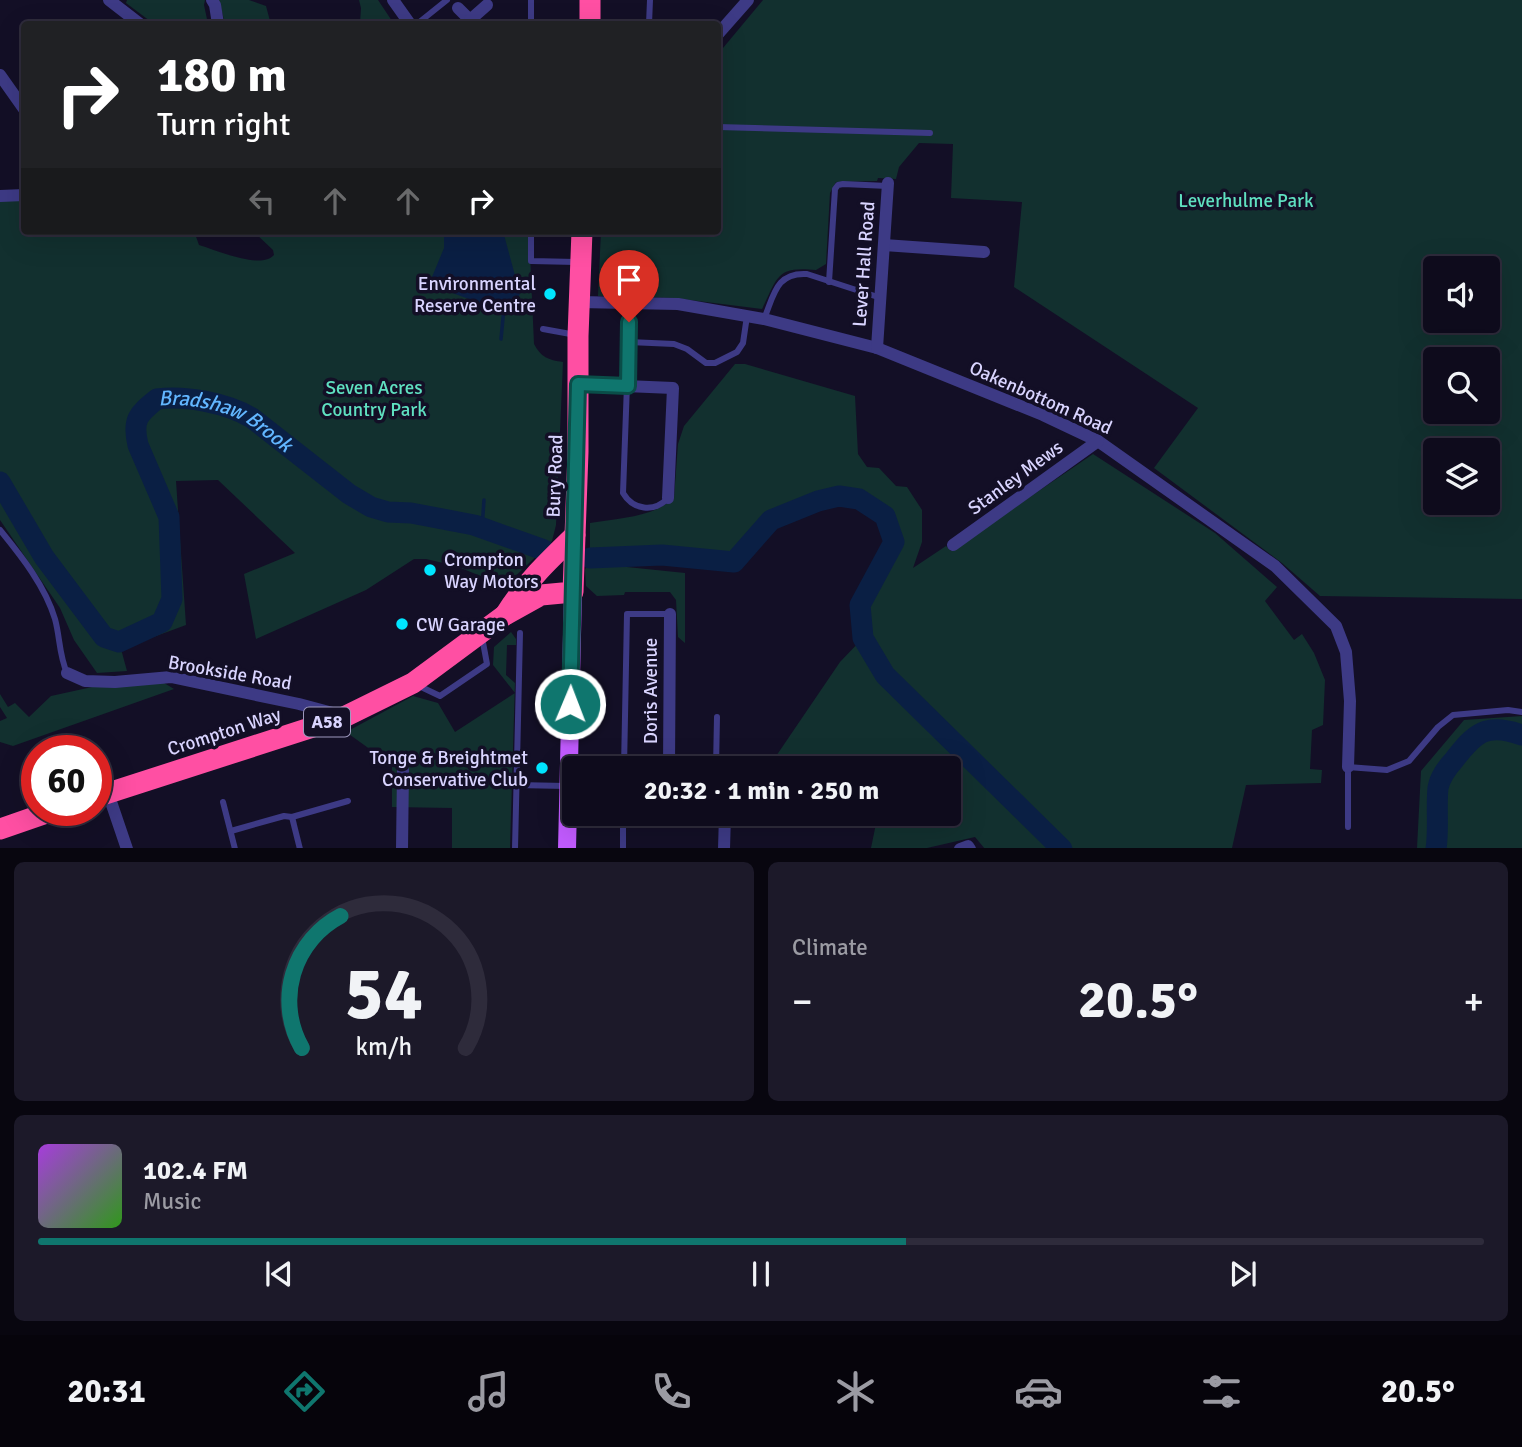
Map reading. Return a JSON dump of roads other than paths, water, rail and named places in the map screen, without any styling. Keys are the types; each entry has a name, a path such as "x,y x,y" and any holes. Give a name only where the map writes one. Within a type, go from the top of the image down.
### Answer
{"highway":[{"path":"590,0 590,21"},
{"name":"Bury Road","path":"573,583 582,235"},
{"name":"Crompton Way","path":"505,615 520,590 532,580 544,563 575,535"},
{"path":"532,580 550,575 573,583"},
{"name":"Crompton Way","path":"112,792 344,717 414,683 505,615 545,593 573,583"},
{"path":"0,829 21,822"}],"main road":[{"name":"Bury Road","path":"569,756 573,583"},
{"name":"Bury Road","path":"567,848 570,826"}],"street":[{"path":"212,0 218,21"},
{"path":"393,0 408,21"},
{"path":"721,31 748,0"},
{"path":"115,2 137,21"},
{"path":"473,21 487,5"},
{"path":"458,8 471,21"},
{"path":"0,75 21,106"},
{"name":"Lever Hall Road","path":"877,348 888,184"},
{"path":"0,195 21,195"},
{"path":"884,245 984,252"},
{"name":"Oakenbottom Road","path":"579,302 678,304 764,318 877,348 1043,415 1098,441 1275,566 1336,626 1346,652 1350,701 1348,767"},
{"path":"578,384 673,388 668,498"},
{"name":"Stanley Mews","path":"953,545 1098,441"},
{"name":"Doris Avenue","path":"669,756 670,614"},
{"name":"Brookside Road","path":"67,673 85,681 115,682 170,677 299,704 344,717"},
{"path":"402,848 403,770"},
{"path":"112,817 127,848"},
{"path":"720,826 723,848"}],"lane":[{"path":"420,21 447,0"},
{"path":"531,0 531,21"},
{"path":"649,0 649,21"},
{"path":"721,127 930,133"},
{"path":"829,282 835,189 838,185 888,184"},
{"path":"531,235 531,261 581,262"},
{"path":"764,318 779,283 787,276 807,274 880,298"},
{"path":"630,303 623,493 628,501 645,508 662,504 668,498"},
{"path":"629,342 674,344 687,349 706,363 715,363 737,352 743,343 747,316"},
{"path":"543,329 578,336"},
{"path":"0,530 46,595 67,673"},
{"path":"624,756 627,614 670,614"},
{"path":"414,683 440,696 487,664 481,632"},
{"path":"515,848 520,633"},
{"path":"1348,827 1348,767 1387,770 1409,761 1452,715 1508,710 1522,712"},
{"path":"716,756 717,717"},
{"path":"516,785 562,786"},
{"path":"230,831 348,801"},
{"path":"223,802 235,848"},
{"path":"292,817 300,848"},
{"path":"623,826 623,848"}],"water":[{"path":"444,235 504,235 520,294 514,303 507,309 488,306 436,287 432,277 444,248"}],"waterway":[{"path":"501,339 504,308"},
{"name":"Bradshaw Brook","path":"0,482 44,557 104,637 119,642 162,622 172,599 169,517 138,445 136,429 138,418 157,399 206,401 231,408 252,418 349,494 371,507 474,525 544,550"},
{"name":"Bradshaw Brook","path":"590,558 662,555 734,562 771,520 818,501 839,496 859,499 885,516 894,542 860,605 863,638 885,675 1061,848"},
{"path":"482,528 484,500"},
{"name":"Bradshaw Brook","path":"1436,848 1438,788 1448,767 1468,743 1482,732 1499,730 1522,735"}],"place":[{"name":"Environmental Reserve Centre","path":"550,294"},
{"name":"Crompton Way Motors","path":"430,570"},
{"name":"CW Garage","path":"402,624"},
{"name":"Tonge & Breightmet Conservative Club","path":"542,768"}],"park label":[{"name":"Leverhulme Park","path":"1246,200"},
{"name":"Seven Acres Country Park","path":"374,398"}]}
